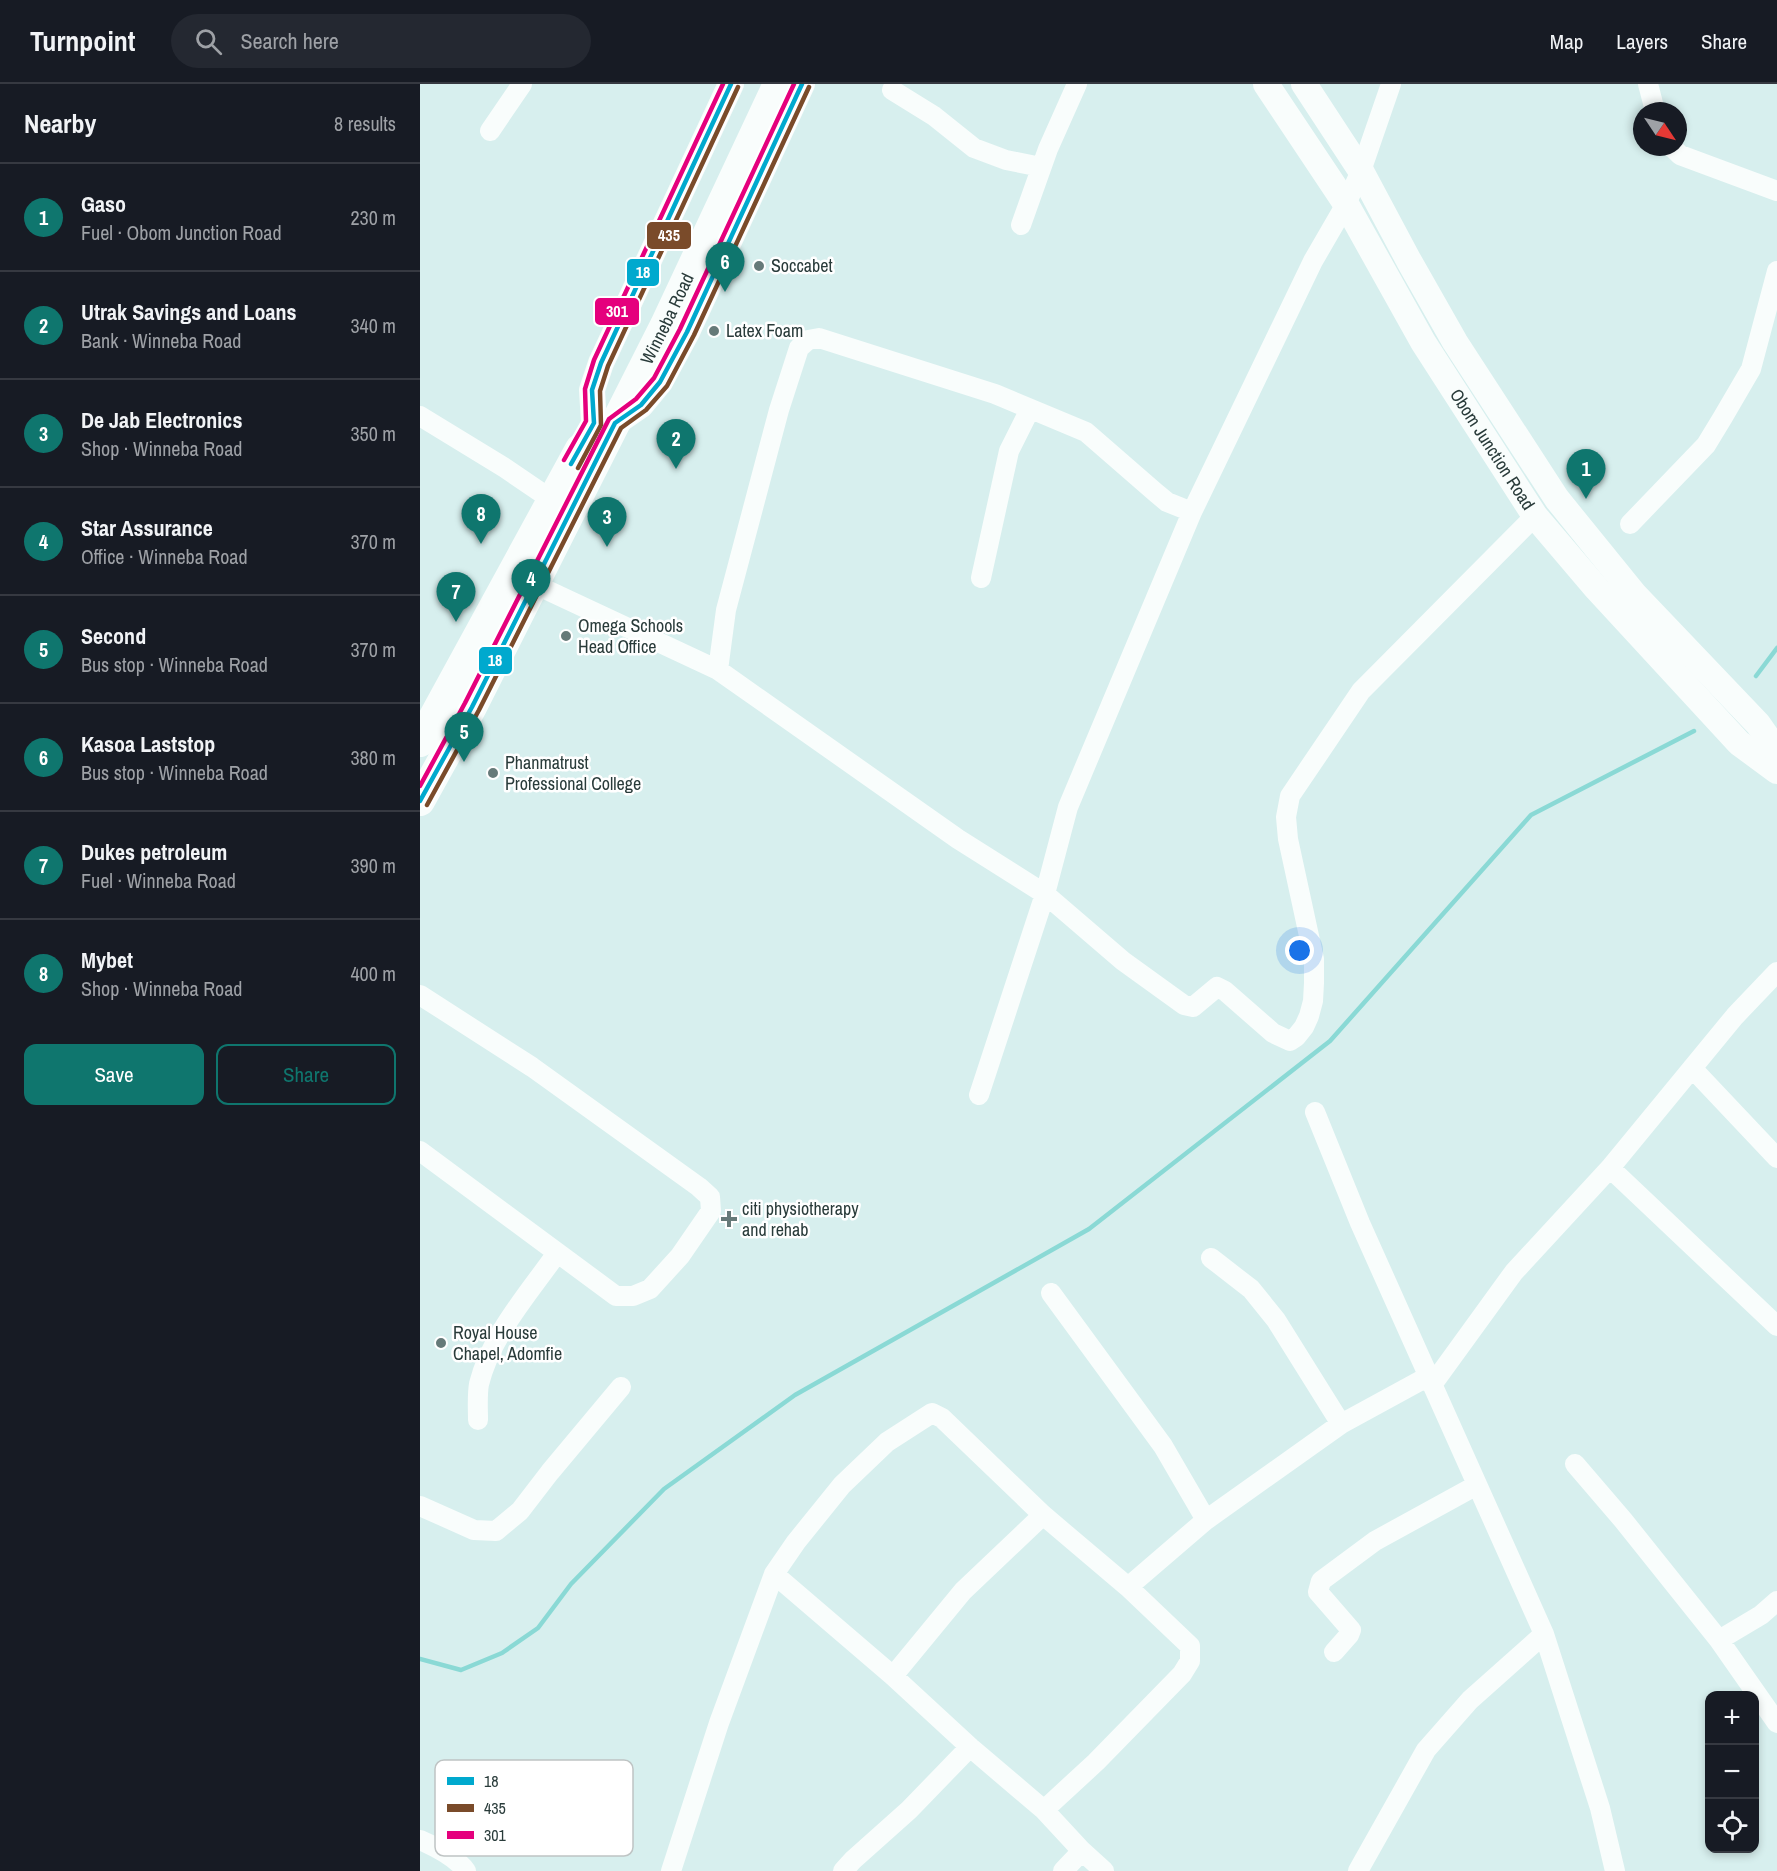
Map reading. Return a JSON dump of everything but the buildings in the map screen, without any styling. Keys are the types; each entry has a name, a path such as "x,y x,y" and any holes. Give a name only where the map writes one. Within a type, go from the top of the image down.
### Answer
{"highway":[{"name":"Winneba Road","path":"656,321 756,84"},
{"name":"Winneba Road","path":"420,801 472,707 534,584 604,423 778,84"},
{"name":"Winneba Road","path":"420,742 552,500 604,423"}],"main road":[{"path":"604,423 592,390 601,363 731,84"},
{"name":"Winneba Road","path":"604,423 641,405 660,382 687,332 802,84"},
{"name":"Obom Junction Road","path":"1266,84 1346,204 1423,342 1535,516 1596,589 1739,743 1777,771"},
{"name":"Obom Junction Road","path":"1304,84 1361,171 1455,342 1557,499 1634,594 1758,724 1777,751"}],"street":[{"path":"490,130 522,84"},
{"path":"1021,225 1041,167 1077,84"},
{"path":"979,1095 1046,894 1068,807 1192,512 1313,261 1346,204 1361,171 1391,84"},
{"path":"1648,84 1653,102"},
{"path":"892,90 934,116 974,148 1006,160 1041,167"},
{"path":"1683,156 1777,191"},
{"path":"1630,524 1706,445 1751,369 1777,271"},
{"path":"718,670 726,610 779,410 800,348 808,340 819,338 995,394 1086,432 1167,502 1192,512"},
{"path":"981,578 1009,451 1030,409"},
{"path":"420,416 552,500"},
{"path":"534,584 718,670 958,839 1046,894 1123,962 1184,1005 1193,1007 1217,987 1225,991 1282,1039 1290,1041 1304,1027 1313,1001 1314,958 1288,839 1286,817 1290,796 1360,691 1535,516"},
{"path":"1128,1587 1206,1520 1341,1424 1431,1380 1514,1272 1610,1168 1735,1016 1777,972"},
{"path":"420,995 532,1067 699,1187 710,1197 711,1212 680,1256 650,1289 633,1296 616,1296 422,1158"},
{"path":"1692,1068 1777,1158"},
{"path":"1315,1112 1360,1223 1544,1634 1600,1808 1615,1871"},
{"path":"1610,1168 1777,1326"},
{"path":"478,1420 479,1385 489,1358 503,1330 556,1253"},
{"path":"1211,1258 1251,1289 1276,1320 1341,1424"},
{"path":"1051,1293 1163,1446 1206,1520"},
{"path":"420,1506 474,1530 496,1531 520,1511 621,1387"},
{"path":"671,1871 719,1723 774,1574 796,1542 842,1485 887,1442 932,1413 942,1418 1043,1515 1128,1587 1191,1646 1190,1661 1182,1674 1096,1762 1044,1810"},
{"path":"1575,1464 1623,1520 1719,1641 1777,1723"},
{"path":"1334,1652 1351,1630 1318,1592 1321,1581 1375,1541 1477,1485"},
{"path":"893,1676 963,1592 1043,1515"},
{"path":"774,1574 1044,1810 1104,1871"},
{"path":"1719,1641 1761,1615 1777,1601"},
{"path":"1358,1871 1426,1750 1470,1700 1544,1634"},
{"path":"843,1871 909,1810 970,1747"},
{"path":"420,1840 435,1846"},
{"path":"1063,1871 1082,1851"},
{"path":"449,1856 462,1865 466,1871"}],"waterway":[{"path":"1756,676 1777,648"},
{"path":"420,1659 461,1670 502,1653 538,1628 571,1584 664,1489 795,1395 1089,1229 1330,1041 1531,815 1694,731"}],"transit line":[{"name":"301","path":"564,460 586,421 585,389 594,360 723,84"},
{"name":"18","path":"571,464 594,423 592,390 601,363 731,84"},
{"name":"301","path":"420,786 465,703 609,419 636,399 654,378 680,329 794,84"},
{"name":"18","path":"420,801 472,707 615,423 641,405 660,382 687,332 802,84"},
{"name":"435","path":"578,468 601,425 600,391 608,366 738,87"},
{"name":"435","path":"427,805 479,710 621,428 646,410 667,386 694,335 809,87"}],"place":[{"name":"Soccabet","path":"759,266"},
{"name":"Kasoa Laststop","path":"725,292"},
{"name":"Latex Foam","path":"714,331"},
{"name":"Utrak Savings and Loans","path":"676,469"},
{"name":"Gaso","path":"1586,499"},
{"name":"Mybet","path":"481,544"},
{"name":"De Jab Electronics","path":"607,547"},
{"name":"Star Assurance","path":"531,609"},
{"name":"Dukes petroleum","path":"456,622"},
{"name":"Omega Schools Head Office","path":"566,636"},
{"name":"Second","path":"464,762"},
{"name":"Phanmatrust Professional College","path":"493,773"},
{"name":"citi physiotherapy and rehab","path":"729,1219"},
{"name":"Royal House Chapel, Adomfie","path":"441,1343"}]}
